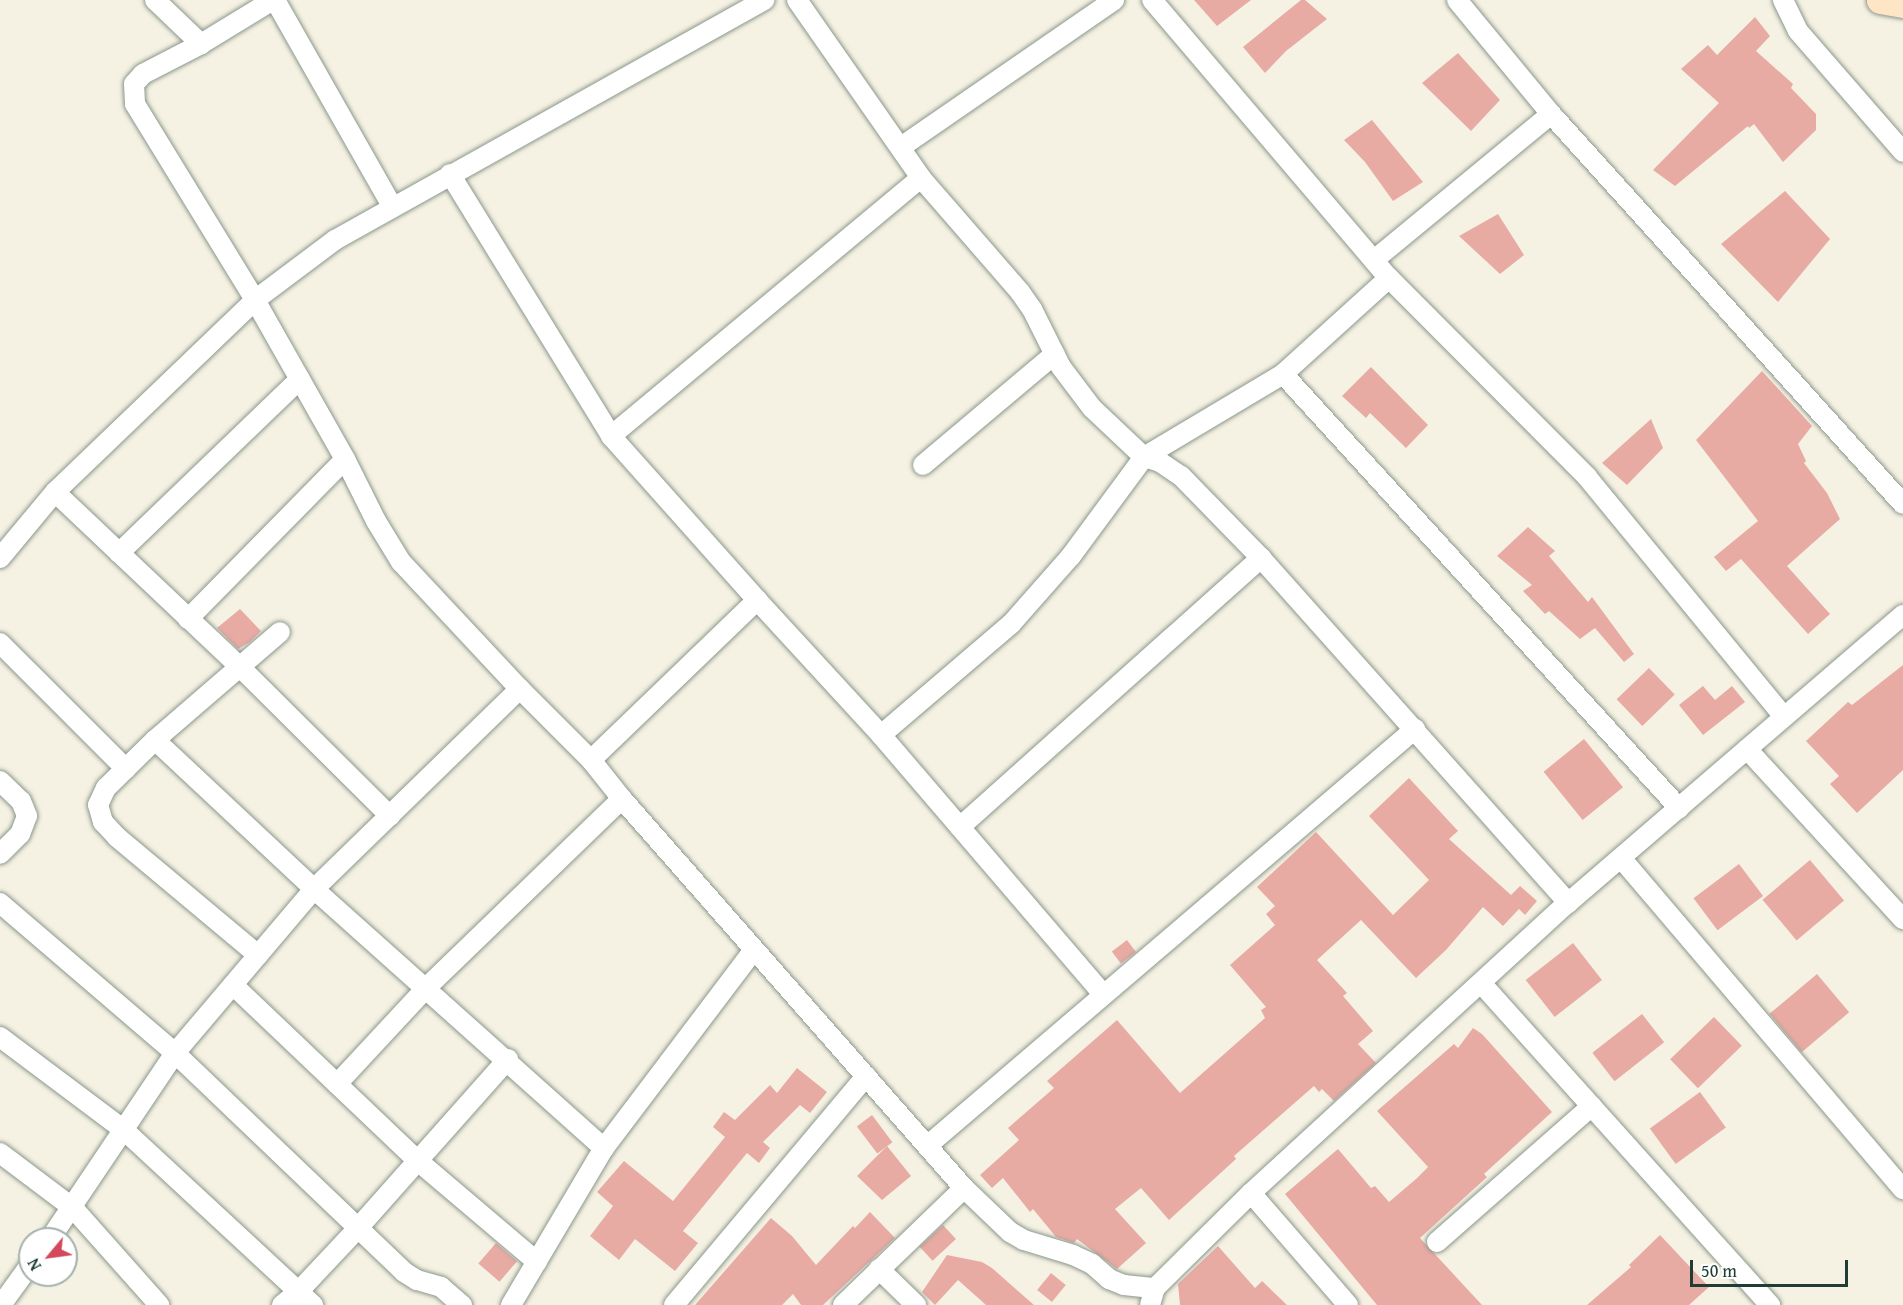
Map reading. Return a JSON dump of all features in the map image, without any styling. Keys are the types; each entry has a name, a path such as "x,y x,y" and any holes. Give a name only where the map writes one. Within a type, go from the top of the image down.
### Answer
{"street":[{"path":"156,0 201,44"},
{"path":"392,206 274,0 201,44 142,74 134,84 135,104 255,300 345,459 376,521 401,562 520,689 591,760 622,799 964,1188 1010,1232 1024,1240 1073,1255 1092,1264 1109,1280 1153,1297 1251,1193 1568,903 1784,717 1901,622"},
{"path":"0,558 55,492 255,300 334,240 765,0"},
{"path":"797,0 921,178 1020,292 1055,354 1092,408 1144,457 1160,462 1180,476 1261,558 1568,903"},
{"path":"901,147 1114,0"},
{"path":"1152,0 1389,278 1587,477 1784,717"},
{"path":"1457,0 1551,114 1903,504"},
{"path":"1783,0 1798,31 1903,152"},
{"path":"1880,0 1903,4"},
{"path":"1374,260 1551,114"},
{"path":"450,174 611,435 757,600 881,735 1103,994"},
{"path":"611,435 921,178"},
{"path":"881,735 1011,624 1071,556 1144,457 1283,374 1389,278"},
{"path":"923,465 1055,354"},
{"path":"1283,374 1679,808"},
{"path":"119,553 300,379"},
{"path":"188,619 345,459"},
{"path":"55,492 241,668 390,816"},
{"path":"960,827 1261,558"},
{"path":"591,760 757,600"},
{"path":"258,956 117,837 103,822 98,805 106,788 155,740 280,632"},
{"path":"0,643 126,769"},
{"path":"59,1227 175,1053 314,889 520,689"},
{"path":"927,1146 1415,729"},
{"path":"155,740 314,889 508,1059 604,1148"},
{"path":"1747,749 1903,919"},
{"path":"0,781 21,801 27,816 20,834 0,854"},
{"path":"337,1084 427,987 622,799"},
{"path":"1621,858 1903,1189"},
{"path":"0,903 175,1053 404,1272 417,1280 441,1287 462,1305"},
{"path":"512,1305 604,1148 754,950"},
{"path":"1481,982 1592,1106 1760,1302"},
{"path":"233,985 418,1161 537,1262"},
{"path":"0,1037 124,1131 306,1299"},
{"path":"282,1305 306,1299 358,1228 508,1059"},
{"path":"674,1305 866,1076"},
{"path":"1437,1242 1592,1106"},
{"path":"0,1153 73,1208 159,1305"},
{"path":"843,1305 964,1188"},
{"path":"1251,1193 1348,1305"},
{"path":"879,1269 916,1305"},
{"path":"4,1301 18,1282"}],"building":[{"path":"1194,0 1251,0 1217,26"},
{"path":"1301,0 1305,0 1327,19 1286,51 1265,73 1243,47"},
{"path":"1755,17 1770,36 1756,51 1793,84 1791,88 1816,114 1816,130 1783,162 1754,124 1749,128 1748,126 1675,186 1653,170 1719,103 1681,69 1708,45 1717,55"},
{"path":"1458,53 1500,100 1471,131 1422,83"},
{"path":"1372,120 1423,182 1393,201 1365,162 1344,140"},
{"path":"1785,191 1830,239 1778,302 1721,244"},
{"path":"1498,214 1524,255 1500,274 1459,236"},
{"path":"1371,367 1428,425 1406,448 1370,413 1366,418 1342,396"},
{"path":"1762,371 1812,426 1798,444 1806,461 1804,463 1827,493 1840,519 1787,566 1830,614 1808,634 1741,559 1726,571 1714,557 1758,521 1696,440"},
{"path":"1651,419 1663,448 1627,485 1602,463"},
{"path":"1528,527 1555,551 1549,556 1588,602 1592,597 1634,654 1624,662 1595,628 1580,639 1549,611 1545,614 1523,591 1532,585 1497,556"},
{"path":"240,609 261,631 250,642 238,649 217,628"},
{"path":"1903,665 1903,770 1857,813 1830,784 1839,776 1806,741 1848,702 1852,705"},
{"path":"1649,668 1675,695 1642,726 1617,699"},
{"path":"1703,686 1715,700 1732,686 1745,702 1703,735 1679,705"},
{"path":"1584,739 1623,787 1583,820 1544,772"},
{"path":"1409,778 1458,831 1449,839 1511,895 1520,886 1537,901 1525,915 1519,909 1503,926 1483,907 1446,950 1416,978 1361,920 1317,960 1347,993 1343,996 1373,1031 1358,1044 1376,1063 1334,1101 1322,1089 1319,1092 1314,1086 1234,1156 1236,1159 1169,1220 1141,1188 1115,1209 1146,1243 1117,1269 1077,1239 1074,1243 1056,1237 1033,1209 1030,1212 1003,1178 992,1188 980,1175 1019,1140 1008,1128 1054,1088 1047,1081 1117,1020 1180,1093 1265,1018 1261,1010 1266,1007 1230,965 1275,925 1266,914 1275,906 1257,887 1316,832 1393,915 1429,880 1369,816"},
{"path":"1810,860 1844,901 1797,940 1763,900"},
{"path":"1739,864 1763,896 1718,930 1693,898"},
{"path":"1127,940 1136,952 1121,963 1112,951"},
{"path":"1573,943 1602,980 1555,1017 1526,980"},
{"path":"1817,974 1849,1012 1802,1052 1770,1014"},
{"path":"1642,1014 1664,1042 1615,1081 1592,1053"},
{"path":"1714,1017 1742,1046 1698,1088 1670,1059"},
{"path":"1473,1028 1482,1034 1552,1112 1484,1174 1487,1177 1420,1238 1482,1305 1377,1305 1285,1194 1338,1149 1371,1188 1375,1186 1389,1202 1416,1179 1428,1167 1377,1111 1454,1044 1458,1048"},
{"path":"797,1068 827,1092 810,1113 800,1105 763,1142 770,1148 759,1163 747,1153 683,1231 698,1243 675,1271 635,1239 619,1260 590,1236 613,1206 597,1192 624,1161 673,1201 725,1137 713,1127 724,1112 735,1120 770,1085 777,1093"},
{"path":"1700,1092 1726,1128 1676,1164 1650,1128"},
{"path":"872,1115 892,1142 877,1154 857,1126"},
{"path":"887,1146 911,1176 882,1200 857,1176"},
{"path":"870,1212 895,1238 823,1305 801,1305 793,1294 782,1305 695,1305 771,1218 792,1236 816,1265 853,1226 855,1228"},
{"path":"943,1225 956,1239 933,1261 920,1247"},
{"path":"1660,1235 1709,1287 1689,1305 1587,1305 1631,1267 1629,1265"},
{"path":"496,1243 517,1261 499,1282 478,1263"},
{"path":"1218,1246 1255,1288 1262,1281 1287,1305 1180,1305 1178,1284"},
{"path":"947,1255 982,1262 1034,1305 986,1305 958,1280 935,1305 922,1292"},
{"path":"1051,1273 1066,1285 1052,1302 1037,1290"}]}
